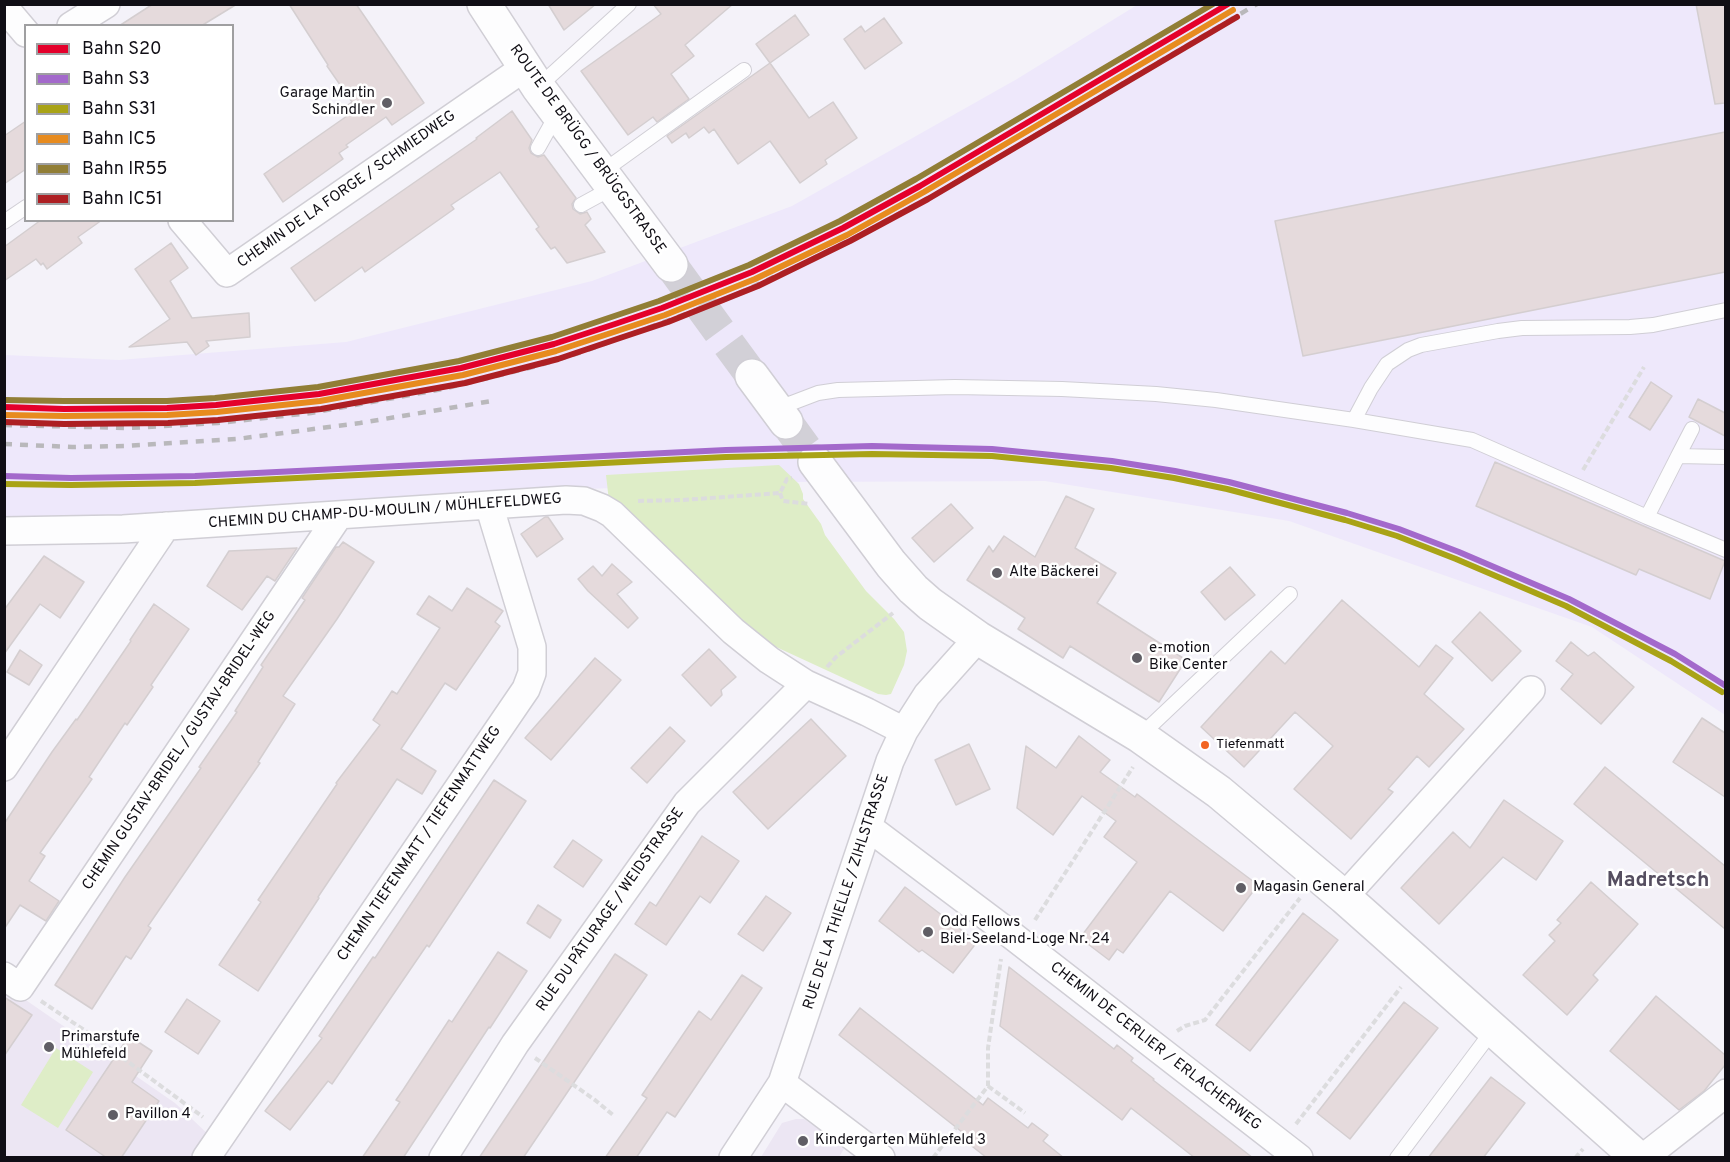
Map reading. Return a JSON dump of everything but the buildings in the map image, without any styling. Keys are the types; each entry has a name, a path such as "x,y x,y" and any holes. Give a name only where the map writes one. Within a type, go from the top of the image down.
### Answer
{"main road":[{"name":"ROUTE DE BRÜGG / BRÜGGSTRASSE","path":"484,4 531,78 670,265"},
{"path":"752,376 781,416"},
{"path":"807,469 913,589 930,604 1139,749 1219,792 1344,897 1638,1158"}],"street":[{"path":"74,24 106,4"},
{"path":"4,7 24,31"},
{"name":"CHEMIN DE LA FORGE / SCHMIEDWEG","path":"184,222 227,273 531,78"},
{"name":"CHEMIN DU CHAMP-DU-MOULIN / MÜHLEFELDWEG","path":"4,531 76,531 575,500 592,503 612,514 733,631 769,660 814,678 867,712 904,730"},
{"name":"CHEMIN TIEFENMATT / TIEFENMATTWEG","path":"206,1158 530,681 534,656 530,637 489,505"},
{"name":"CHEMIN GUSTAV-BRIDEL / GUSTAV-BRIDEL-WEG","path":"12,982 339,515"},
{"path":"4,767 166,526"},
{"name":"RUE DE LA THIELLE / ZIHLSTRASSE","path":"733,1158 782,1083 890,761 904,730 927,695 978,638"},
{"name":"RUE DU PÂTURAGE / WEIDSTRASSE","path":"443,1158 515,1044 687,803 814,678"},
{"path":"1344,897 1531,690"},
{"name":"CHEMIN DE CERLIER / ERLACHERWEG","path":"868,827 1290,1151"},
{"path":"782,1083 881,1158"},
{"path":"1643,1158 1725,1093"}],"lane":[{"path":"531,78 629,4"},
{"path":"581,205 608,180 744,70"},
{"path":"538,148 557,114"},
{"path":"4,222 24,208"},
{"path":"1354,420 1387,364 1421,345 1522,328 1653,325 1725,310"},
{"path":"781,416 818,393 838,390 955,387 1062,388 1156,394 1354,420 1472,440 1725,550"},
{"path":"1647,517 1692,429"},
{"path":"1678,456 1725,457"},
{"path":"1139,749 1290,594"},
{"path":"1397,1158 1493,1030"}],"path":[{"path":"1575,484 1644,367"},
{"path":"807,469 787,479 780,493 783,501 811,504"},
{"path":"602,508 632,501 780,493"},
{"path":"814,678 836,657 893,613"},
{"path":"1035,921 1139,749"},
{"path":"1174,1033 1185,1026 1205,1020 1306,891"},
{"path":"933,1158 988,1086 988,1048 1005,930"},
{"path":"1290,1151 1407,979"},
{"path":"12,982 93,1036 222,1132"},
{"path":"515,1044 613,1115"},
{"path":"988,1086 1025,1113"}],"shaded area":[{"path":"1137,5 1725,5 1725,715 1592,627 1289,521 1045,481 789,482 585,489 171,515 5,520 5,355 119,360 346,342 592,281 792,206 1017,79"},
{"name":"Primarstufe Mühlefeld","path":"4,985 175,1103 210,1136 196,1157 5,1157"},
{"name":"Kindergarten Mühlefeld 3","path":"804,1119 844,1149 839,1157 761,1157 782,1123"}],"green space":[{"path":"779,465 799,484 803,499 821,524 825,535 866,591 904,632 907,651 904,665 891,694 878,694 761,640 609,501 606,475"},
{"path":"56,1048 93,1072 58,1128 21,1105"}],"tunnel":[{"path":"671,265 752,376"},
{"path":"786,422 815,462"}],"railway":[{"path":"4,425 129,428 218,423 311,413 443,389 537,366 582,352 724,300 856,237 941,191 1257,4"},
{"path":"4,444 72,447 124,446 237,439 360,423 492,401"}],"rail line":[{"name":"IR55","path":"4,400 167,401 318,387 459,361 552,337 659,301 749,265 840,221 916,179 1213,4"},
{"name":"S20","path":"4,407 167,408 319,394 461,368 554,344 615,324 752,272 843,228 920,186 1228,4"},
{"name":"IC5","path":"4,415 167,415 320,401 463,375 556,351 617,331 665,315 755,279 847,235 1233,10"},
{"name":"IC51","path":"4,422 168,423 321,409 465,383 558,359 668,322 758,286 850,241 928,199 1237,17"},
{"name":"S3","path":"4,476 71,478 195,476 726,450 872,446 992,449 1112,461 1229,482 1399,529 1569,599 1675,654 1726,686"},
{"name":"S31","path":"4,484 195,483 726,457 872,454 992,456 1111,468 1227,489 1397,536 1566,606 1671,661 1722,692"}],"place":[{"name":"Garage Martin Schindler","path":"387,103"},
{"name":"Alte Bäckerei","path":"997,573"},
{"name":"e-motion Bike Center","path":"1137,658"},
{"name":"Tiefenmatt","path":"1205,745"},
{"name":"Magasin General","path":"1241,888"},
{"name":"Odd Fellows Biel-Seeland-Loge Nr. 24","path":"928,932"},
{"name":"Primarstufe Mühlefeld","path":"49,1047"},
{"name":"Pavillon 4","path":"113,1115"},
{"name":"Kindergarten Mühlefeld 3","path":"803,1141"}],"district":[{"name":"Madretsch","path":"1658,882"}]}
